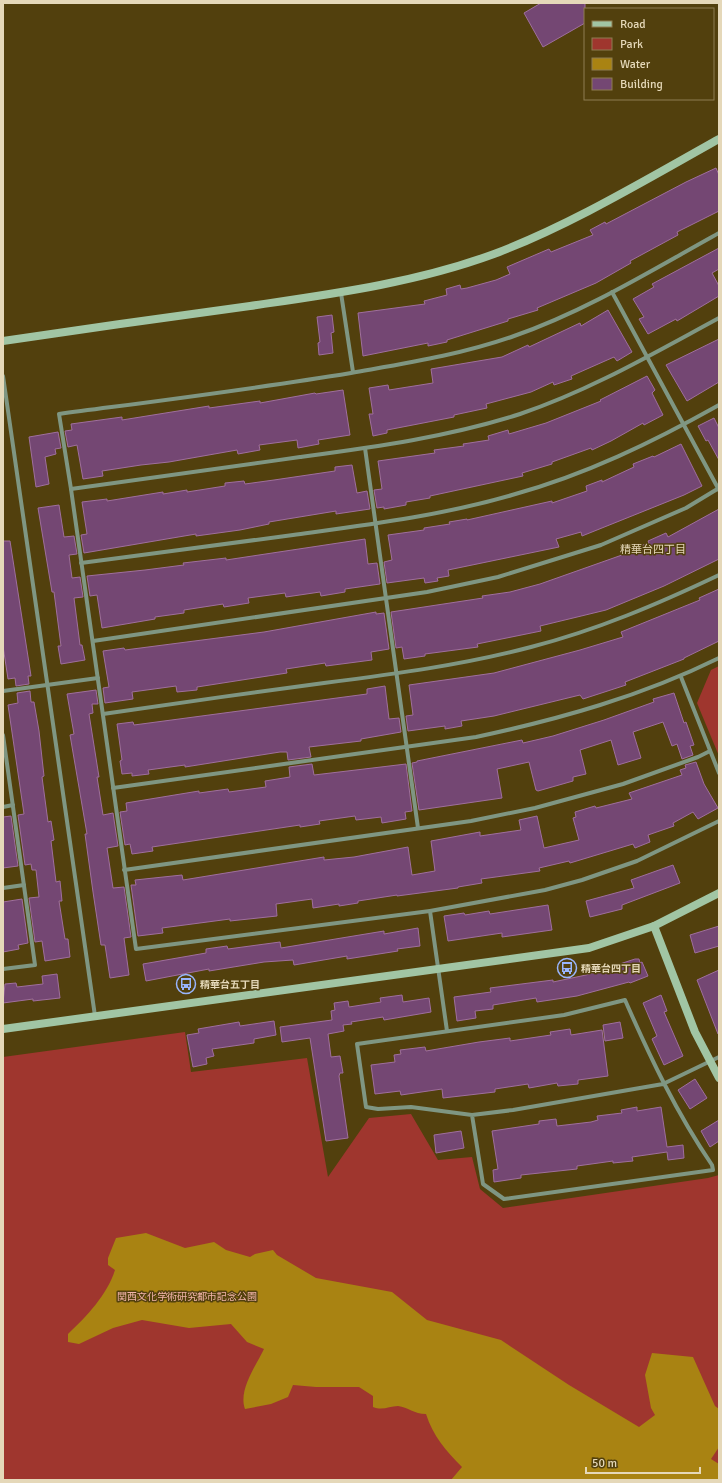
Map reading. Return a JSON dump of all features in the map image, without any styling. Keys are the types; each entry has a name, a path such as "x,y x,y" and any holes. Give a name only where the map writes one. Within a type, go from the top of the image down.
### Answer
{"street":[{"path":"3,341 341,292 429,274 485,257 522,243 580,214 719,139"},
{"path":"719,233 612,292 552,322 482,346 403,365 353,372 288,384 59,414 93,641 136,950 430,910 545,890 582,880 637,861 719,821"},
{"path":"341,292 353,372"},
{"path":"93,641 427,592 498,577 568,557 634,532 686,508 719,489 612,292"},
{"path":"71,489 365,448 443,434 520,414 588,387 620,372 719,318"},
{"path":"3,376 95,1016"},
{"path":"81,563 376,524 473,506 552,483 620,456 684,425 719,405"},
{"path":"365,448 418,828"},
{"path":"103,714 397,673 493,656 571,636 668,600 719,575"},
{"path":"113,788 476,737 522,727 606,703 681,677 719,658"},
{"path":"681,677 719,773"},
{"path":"3,691 98,678"},
{"path":"3,734 35,965 3,970"},
{"path":"124,870 486,818 580,797 661,771 710,751"},
{"path":"3,807 13,805"},
{"path":"3,888 24,885"},
{"path":"3,1029 589,948 654,926 719,893"},
{"path":"430,910 447,1032"},
{"path":"654,926 695,1032 719,1078"},
{"path":"472,1115 483,1184 504,1199 713,1170 712,1165 689,1131 663,1084 625,1000 564,1015 357,1044 366,1107 378,1109 411,1106 472,1115 663,1084 719,1057"}],"green space":[{"path":"719,666 719,756 697,703 711,670"},
{"name":"関西文化学術研究都市記念公園","path":"185,1032 191,1072 307,1058 328,1177 369,1118 411,1114 438,1160 472,1157 480,1189 503,1208 708,1178 719,1175 719,1480 3,1480 3,1057"}],"water":[{"path":"146,1233 185,1248 214,1242 226,1250 250,1257 255,1254 273,1250 277,1255 316,1278 392,1292 427,1320 501,1340 569,1385 639,1427 655,1415 651,1408 645,1375 652,1353 693,1357 715,1406 719,1409 719,1447 711,1459 719,1464 719,1480 451,1480 462,1467 441,1443 432,1429 426,1414 418,1413 398,1406 383,1408 373,1407 373,1396 359,1387 316,1387 293,1385 288,1397 271,1404 245,1409 243,1402 246,1386 264,1349 247,1342 231,1324 189,1328 142,1320 113,1328 79,1344 68,1342 68,1334 96,1305 107,1288 115,1270 108,1265 108,1258 116,1238"}],"building":[{"path":"541,3 585,3 584,24 543,47 524,13"},
{"path":"716,168 719,175 719,211 677,232 678,235 630,261 631,263 596,283 537,308 538,310 447,340 447,342 428,346 428,343 363,356 358,313 425,304 424,301 447,295 446,289 460,285 461,289 467,288 496,280 510,274 507,267 549,249 551,252 593,235 590,230 605,222 606,224"},
{"path":"719,248 719,269 712,273 719,286 719,296 677,321 676,319 648,334 639,319 644,317 633,299 654,287 652,284"},
{"path":"608,310 632,352 617,361 614,357 571,376 572,379 554,385 553,382 531,392 486,404 487,408 454,415 454,417 387,430 387,433 373,436 369,414 373,414 369,388 388,385 389,390 433,383 431,369 502,357 528,345 529,347 580,323 581,326"},
{"path":"332,315 334,332 331,333 333,353 319,355 318,343 320,342 317,317"},
{"path":"719,339 719,382 687,401 666,365"},
{"path":"647,376 655,390 652,393 663,415 644,425 643,423 592,450 591,448 552,462 552,464 522,473 523,476 430,496 430,498 406,502 406,505 384,509 384,507 377,508 374,490 382,489 378,461 435,453 434,450 464,446 463,444 489,440 488,436 508,430 509,434 546,423 601,401 600,400"},
{"path":"343,390 350,435 318,440 319,444 298,448 297,440 259,445 260,450 238,454 237,450 169,462 102,471 103,476 83,479 77,445 68,447 65,431 72,430 71,424 122,417 122,420 209,406 209,408 260,401 260,403 315,393"},
{"path":"714,418 719,428 719,460 698,426"},
{"path":"58,432 61,448 55,449 56,454 45,457 49,484 36,487 29,437"},
{"path":"681,444 702,486 684,495 582,536 581,532 556,539 559,547 448,570 449,576 437,578 438,581 425,583 424,578 387,583 384,562 392,560 388,535 424,530 424,528 450,524 449,522 467,520 552,501 552,503 587,491 586,486 602,480 602,482 634,467 633,464 653,456 654,457"},
{"path":"352,465 357,493 367,491 370,509 336,514 336,511 269,522 269,524 240,530 196,536 196,534 84,553 81,535 87,534 82,502 107,499 107,501 163,492 163,494 187,490 187,492 225,486 225,483 244,481 245,484 335,471 335,467"},
{"path":"59,505 64,537 74,536 77,554 69,555 72,578 80,577 83,597 74,598 80,645 82,645 85,660 61,664 58,646 61,646 54,592 52,592 38,508"},
{"path":"719,509 719,559 664,586 606,610 540,626 541,631 477,644 478,647 425,654 425,656 404,659 402,647 396,648 391,612 483,598 482,596 510,592 540,584 622,555 621,553 649,543 648,541 666,533 668,537"},
{"path":"365,539 368,564 377,563 380,584 345,589 345,592 321,596 320,592 286,597 285,593 248,598 249,603 224,607 223,604 184,610 184,613 155,617 155,619 102,628 97,595 90,596 87,576 184,565 183,563 226,558 226,560"},
{"path":"3,541 10,541 31,676 28,676 29,684 16,686 15,678 8,679 3,646"},
{"path":"719,589 719,641 684,659 625,682 626,685 583,699 580,695 494,716 461,721 462,726 445,729 445,726 408,731 406,716 413,715 409,685 494,673 623,637 621,632 700,600 699,598"},
{"path":"376,612 376,614 384,613 389,649 371,652 372,660 326,666 325,663 286,669 287,673 197,687 197,690 177,692 176,686 132,692 133,699 105,703 103,688 109,687 103,651 124,648 125,650 264,632"},
{"path":"385,686 389,719 399,718 401,732 361,739 361,741 309,747 311,757 288,760 287,752 280,752 185,767 185,765 148,770 149,774 132,776 132,773 122,774 120,761 122,760 117,724 133,722 134,725 367,694 367,689"},
{"path":"96,690 98,704 92,704 93,713 89,714 99,777 97,777 103,815 113,813 118,846 107,848 113,888 124,887 131,937 124,938 129,975 110,978 105,945 101,945 85,834 87,834 70,735 74,734 67,694"},
{"path":"30,691 31,702 34,702 39,731 44,776 42,777 48,822 51,821 54,840 51,841 56,882 60,881 62,901 59,901 65,939 68,939 70,957 45,961 42,941 35,942 29,898 39,897 36,870 32,870 31,864 25,865 18,815 24,814 8,705 18,703 17,693"},
{"path":"674,693 684,723 686,722 694,745 690,746 693,755 682,759 677,744 672,746 663,722 633,732 641,758 618,765 611,740 580,750 586,774 573,777 573,781 538,791 536,790 529,762 497,769 502,798 419,810 412,763 522,740 523,743 553,736 604,720 654,702 653,699"},
{"path":"696,762 704,784 718,808 698,819 693,812 673,823 674,826 648,835 650,842 635,848 633,844 570,863 569,861 539,868 540,871 481,879 482,883 458,888 397,895 358,901 358,903 339,906 339,904 313,908 312,899 276,904 277,916 230,921 230,919 162,928 163,933 138,936 131,885 136,885 135,880 182,875 183,880 324,857 324,860 354,857 408,847 412,875 435,871 431,841 480,832 480,836 521,830 519,820 537,816 544,848 579,840 573,818 576,817 575,812 595,806 596,808 632,799 629,793 682,775 680,770 686,768 685,765"},
{"path":"312,764 314,775 406,764 412,811 405,812 406,819 382,823 381,817 356,820 355,816 319,821 320,824 300,827 300,825 152,847 153,851 132,854 130,844 125,845 120,812 127,811 126,803 199,791 199,793 228,789 229,792 266,787 265,781 290,777 289,767"},
{"path":"11,816 18,866 3,868 3,817"},
{"path":"673,865 680,883 622,905 622,909 590,917 586,901 634,888 631,880"},
{"path":"22,899 28,943 18,945 19,949 3,952 3,902"},
{"path":"548,905 552,930 502,937 502,933 448,941 444,916 464,913 465,915 489,911 490,914"},
{"path":"719,926 719,946 695,953 690,935"},
{"path":"418,928 420,946 347,959 347,956 294,965 293,960 264,962 209,971 209,969 146,981 143,964 206,953 206,949 227,946 228,949 280,942 281,948 384,931 384,934"},
{"path":"639,959 640,963 642,962 648,976 630,983 629,982 577,996 537,1002 536,998 493,1005 493,1009 475,1011 476,1018 457,1021 454,997 491,992 490,988 553,980 553,982 586,975"},
{"path":"719,970 719,1034 718,1034 697,980"},
{"path":"57,974 60,998 33,1001 33,999 3,1003 5,984 16,983 17,987 43,984 42,976"},
{"path":"402,995 403,1002 429,998 431,1012 384,1020 383,1017 351,1022 352,1024 343,1025 344,1031 328,1034 331,1057 340,1056 343,1073 340,1073 339,1076 348,1138 326,1141 310,1038 282,1042 280,1027 332,1020 331,1011 335,1010 334,1003 348,1001 349,1007 381,1002 380,998"},
{"path":"661,995 667,1011 664,1012 683,1056 664,1065 652,1039 657,1036 643,1003"},
{"path":"274,1021 276,1035 254,1039 254,1043 212,1049 214,1056 206,1058 207,1064 193,1067 187,1035 199,1033 198,1029 239,1022 240,1026"},
{"path":"620,1022 623,1038 605,1041 603,1025"},
{"path":"570,1029 571,1035 602,1030 608,1076 578,1080 578,1084 558,1086 557,1083 529,1088 528,1084 495,1089 495,1092 443,1098 442,1089 401,1095 400,1091 375,1094 371,1065 395,1062 394,1055 401,1054 400,1050 425,1047 426,1051 510,1038 510,1041 551,1035 550,1032"},
{"path":"695,1079 707,1098 690,1109 678,1090"},
{"path":"637,1107 637,1111 661,1107 667,1147 683,1145 684,1158 668,1160 667,1152 632,1157 633,1161 613,1163 613,1161 577,1166 577,1169 521,1175 521,1178 494,1182 493,1170 498,1169 492,1131 539,1124 539,1121 556,1119 557,1126 591,1122 598,1120 597,1116 622,1113 621,1110"},
{"path":"719,1120 719,1141 710,1147 701,1131"},
{"path":"461,1131 464,1148 436,1153 434,1135"}],"place":[{"name":"精華台四丁目","path":"567,968"},
{"name":"精華台五丁目","path":"186,984"}],"district":[{"name":"精華台四丁目","path":"653,549"}]}
